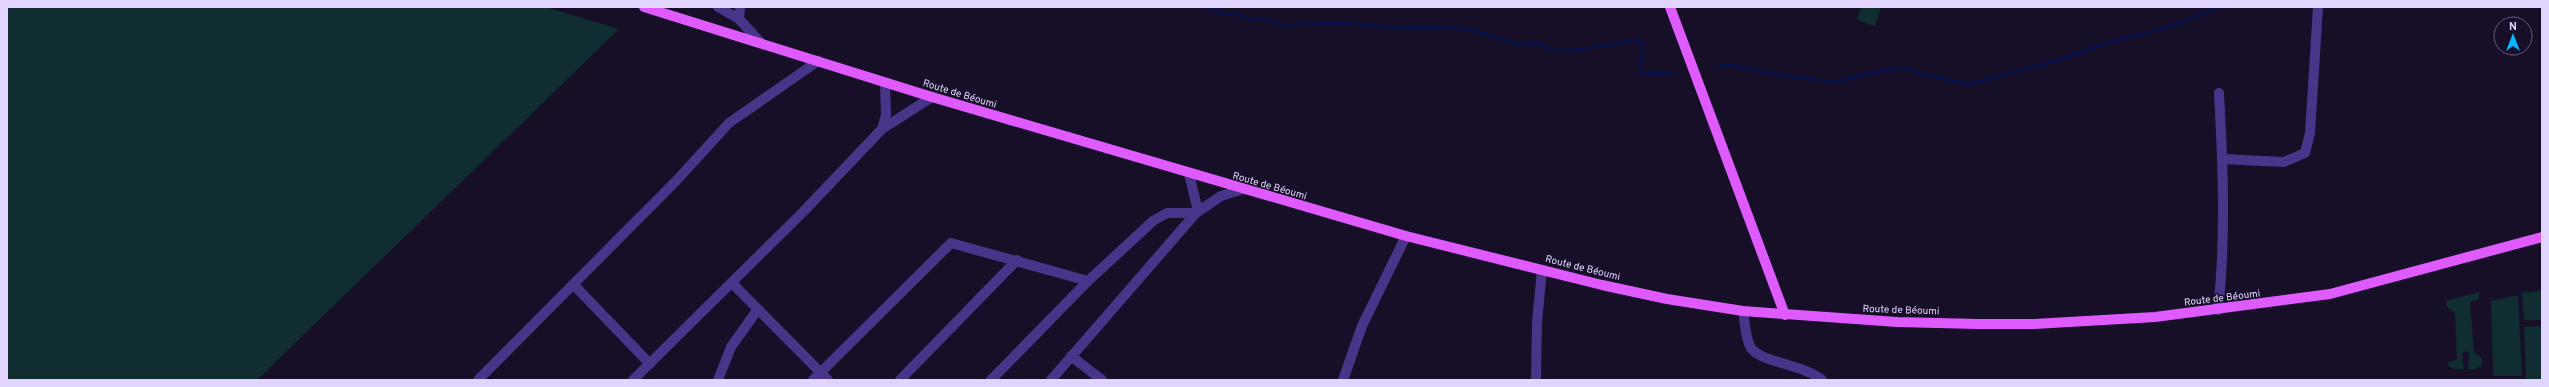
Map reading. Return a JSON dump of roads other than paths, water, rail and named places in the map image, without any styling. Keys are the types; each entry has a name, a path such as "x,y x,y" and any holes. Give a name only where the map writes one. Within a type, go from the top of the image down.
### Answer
{"main road":[{"name":"Route de Béoumi","path":"644,7 885,83 1189,174 1406,236 1667,299 1743,311 1897,322 2005,324 2123,320 2218,310 2330,294 2542,237"},
{"path":"1670,7 1785,315"}],"street":[{"path":"718,7 739,19 761,43"},
{"path":"739,19 740,7"},
{"path":"2223,159 2284,162 2305,153 2310,133 2318,7"},
{"path":"478,380 676,181 729,123 818,61"},
{"path":"882,128 886,114 885,83"},
{"path":"2218,310 2224,257 2223,159 2219,93"},
{"path":"633,380 732,283 882,128 932,97"},
{"path":"1189,174 1197,212"},
{"path":"1051,380 1197,212 1221,196 1243,189"},
{"path":"991,380 1088,281 1152,221 1167,213 1197,212"},
{"path":"1343,380 1362,326 1406,236"},
{"path":"732,283 758,309 820,378 951,242 1088,281"},
{"path":"900,380 1017,260"},
{"path":"1536,380 1537,322 1542,270"},
{"path":"573,284 650,364"},
{"path":"718,380 731,348 758,309"},
{"path":"1743,311 1748,342 1752,349 1763,356 1804,369 1822,380"},
{"path":"1071,356 1102,380"}],"waterway":[{"path":"1206,7 1226,15 1239,14 1250,20 1261,18 1280,25 1340,23 1384,27 1459,28 1484,33 1518,45 1539,43 1555,51 1577,50 1637,40 1643,45 1640,74 1673,73"},
{"path":"1715,67 1730,65 1785,76 1836,82 1883,70 1905,68 1924,75 1969,84 2056,61 2103,44 2169,27 2218,7"}]}
